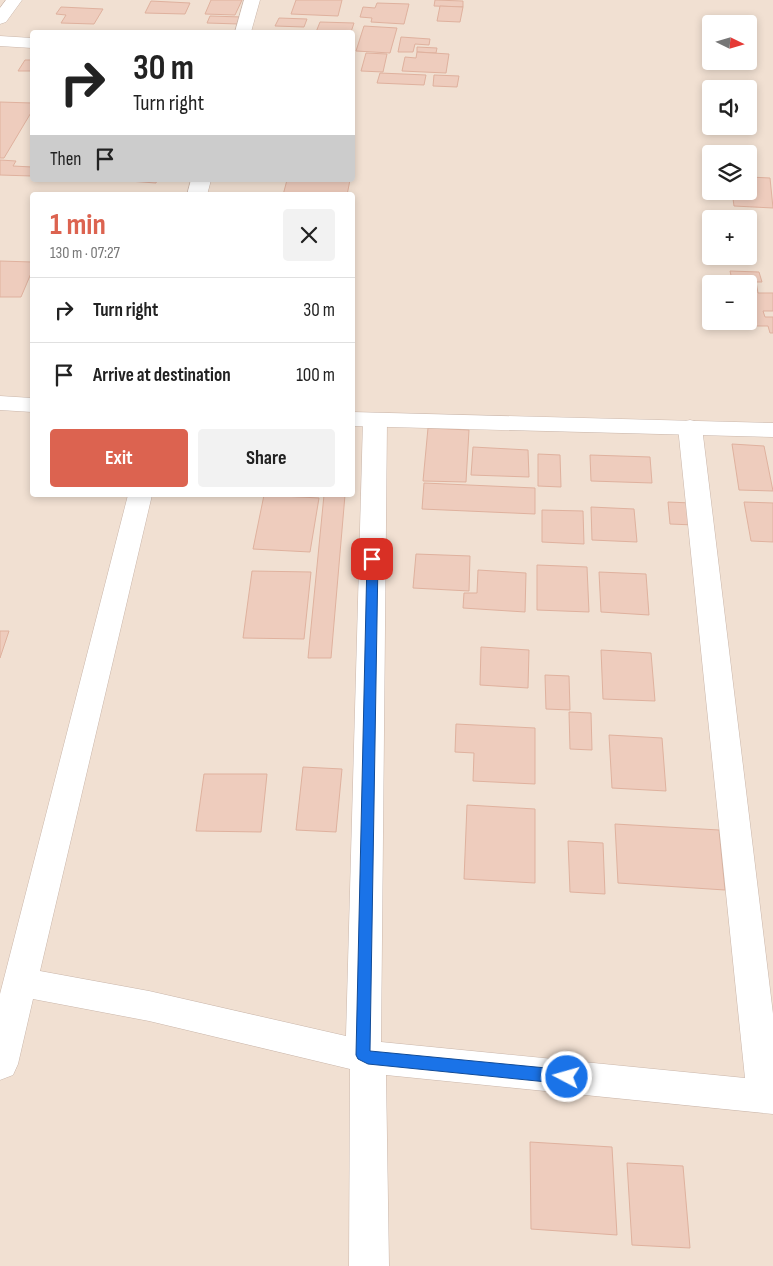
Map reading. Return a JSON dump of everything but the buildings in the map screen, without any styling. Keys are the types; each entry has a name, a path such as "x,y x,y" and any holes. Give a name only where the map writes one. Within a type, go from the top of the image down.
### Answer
{"street":[{"path":"0,19 14,0"},
{"path":"243,30 252,0"},
{"path":"0,41 30,43"},
{"path":"0,403 30,404"},
{"path":"369,1266 366,1056 364,420 773,430"},
{"path":"19,982 149,1006 366,1056 769,1097 690,427"},
{"path":"0,1064 140,497"}],"shaded area":[{"path":"0,0 773,0 773,1266 0,1266"}],"route":[{"path":"372,559 363,1055 567,1077"}]}
